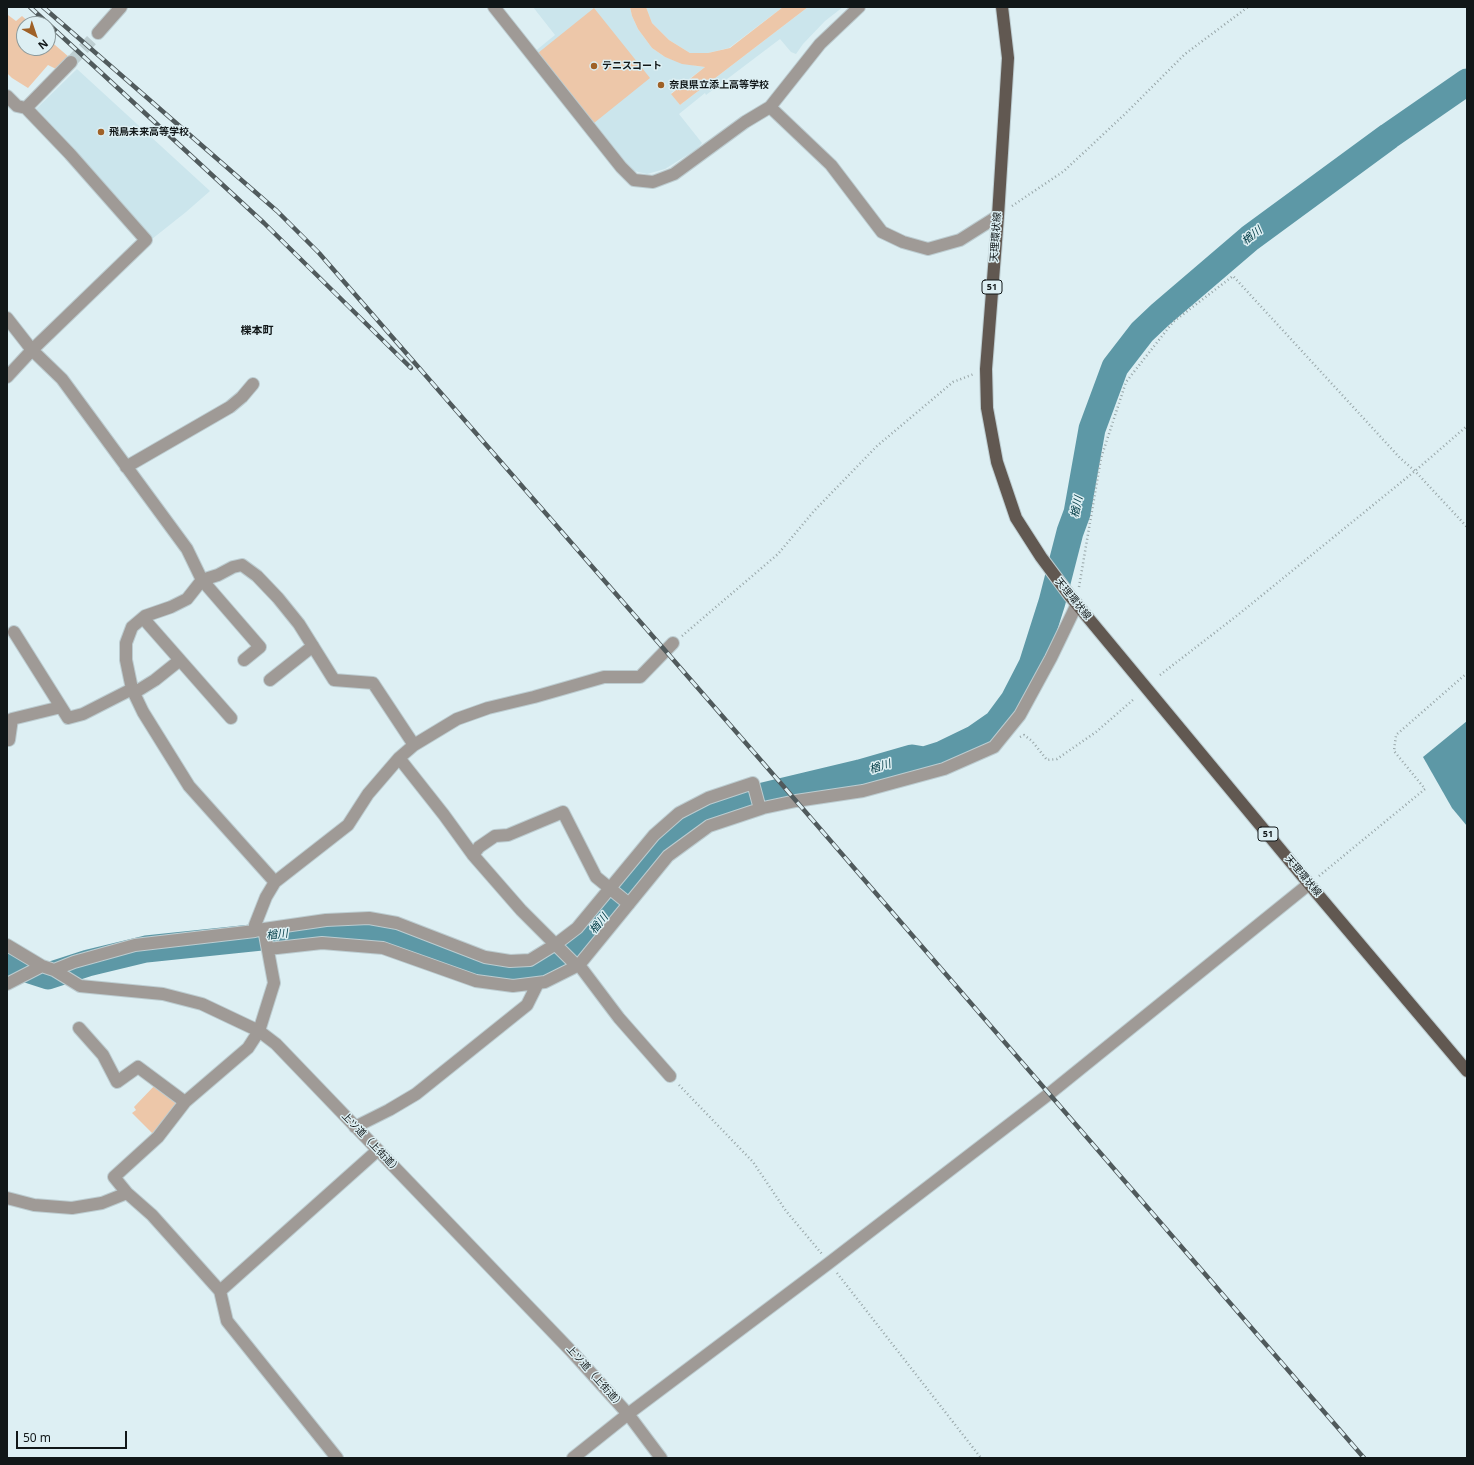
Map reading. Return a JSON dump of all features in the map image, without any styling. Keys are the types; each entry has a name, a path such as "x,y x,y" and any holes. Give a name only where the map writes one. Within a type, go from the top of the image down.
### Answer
{"main road":[{"name":"天理環状線","path":"1002,7 1008,58 986,369 987,408 997,462 1016,518 1041,557 1073,600 1309,884 1467,1071"}],"street":[{"path":"98,33 121,7"},
{"path":"494,7 621,167 634,180 653,182 674,174 745,122 770,107 820,44 859,7"},
{"path":"26,108 71,62"},
{"path":"7,96 17,106 26,108 70,154 146,240 32,350 7,377"},
{"path":"770,107 831,165 882,232 903,242 928,249 960,240 998,216"},
{"path":"7,318 32,350 62,379 187,549 202,580 260,647 244,660"},
{"path":"126,467 230,407 254,384"},
{"path":"275,882 189,786 143,712 133,691 126,660 126,643 132,627 143,618 187,599 202,580 218,575 233,567 242,565 257,576 278,598 299,624 334,680 373,683 414,745"},
{"path":"54,970 74,962 135,945 264,938 383,948 476,981 513,986 545,982 577,964 668,856 709,826 760,809 796,801 863,792 944,769 994,747 1020,715 1051,658 1073,600"},
{"path":"143,618 231,718"},
{"path":"14,632 68,718 83,714 155,680 180,660"},
{"path":"337,1458 227,1320 220,1291 152,1215 127,1193 114,1177 158,1137 186,1102 248,1048 259,1031 274,983 264,938 255,925 266,897 275,882 348,825 368,794 399,758 414,745 457,720 488,708 534,697 604,677 640,677 673,643"},
{"path":"270,680 313,646"},
{"path":"9,740 12,719 62,707"},
{"path":"399,758 473,855 521,910 577,964 619,1018 670,1076"},
{"path":"264,938 326,920 369,918 396,923 485,957 510,961 530,960 559,946 577,928 654,835 679,813 708,798 753,783 760,809"},
{"path":"473,855 479,847 495,836 508,835 563,812 596,877 629,904"},
{"path":"573,1458 628,1414 829,1263 1049,1094 1309,884"},
{"name":"上ツ道（上街道）","path":"7,945 42,966 54,970 80,986 163,994 202,1004 259,1031 276,1044 572,1352 628,1414 661,1458"},
{"path":"7,984 42,966"},
{"path":"355,1127 416,1094 527,1005 538,983"},
{"path":"79,1028 103,1055 117,1082 138,1067 186,1102"},
{"path":"220,1291 378,1150"},
{"path":"7,1198 34,1205 72,1208 102,1203 127,1193"}],"path":[{"path":"998,216 1064,171 1125,114 1185,54 1248,7"},
{"path":"1073,600 1085,544 1100,458 1126,382 1173,322 1233,276 1400,458 1415,471 1467,527"},
{"path":"673,643 778,554 814,511 877,446 953,382 986,369"},
{"path":"1160,675 1239,614 1415,471 1467,426"},
{"path":"1309,884 1426,789 1394,750 1396,735 1467,673"},
{"path":"1018,738 1024,735 1032,741 1048,760 1057,759 1096,732 1134,698"}],"shaded area":[{"name":"奈良県立添上高等学校","path":"533,7 630,7 638,29 652,48 665,57 696,66 705,67 671,93 680,105 808,7 843,7 825,21 803,44 796,54 791,52 780,39 706,95 705,93 679,114 702,143 697,149 665,169 647,174 634,171 621,162 533,53 555,35"},
{"path":"630,7 646,7 652,23 669,40 690,53 708,53 730,48 783,7 808,7 680,105 671,94 705,67 682,64 665,57 652,48 638,29"},
{"name":"奈良県立添上高等学校","path":"646,7 783,7 729,48 708,53 690,53 669,40 652,23"},
{"name":"テニスコート","path":"594,8 650,78 594,123 538,53"},
{"path":"8,15 16,21 16,56 56,56 56,46 69,57 56,69 48,65 28,88 7,73"},
{"name":"飛鳥未来高等学校","path":"77,69 210,191 152,239 92,173 93,170 36,109"},
{"path":"157,1083 182,1102 156,1137 132,1113 136,1110 134,1107"}],"water":[{"path":"1467,721 1467,826 1452,808 1423,757"}],"waterway":[{"name":"楢川","path":"7,966 14,965 48,976 88,963 146,949 348,928 380,928 417,939 479,968 512,974 550,968 582,946 629,885 664,843 692,821 726,805 860,773 912,758 924,760 943,754 974,739 997,723 1014,700 1032,665 1052,602 1070,532 1077,513 1092,429 1115,367 1142,332 1250,238 1389,136 1467,82"}],"tunnel":[{"path":"71,62 98,33"}],"railway":[{"path":"30,7 264,223 411,368"},
{"path":"43,7 277,211 319,253 778,780 1364,1458"}],"place":[{"name":"テニスコート","path":"594,66"},
{"name":"奈良県立添上高等学校","path":"661,85"},
{"name":"飛鳥未来高等学校","path":"101,132"}],"district":[{"name":"櫟本町","path":"257,331"}]}
